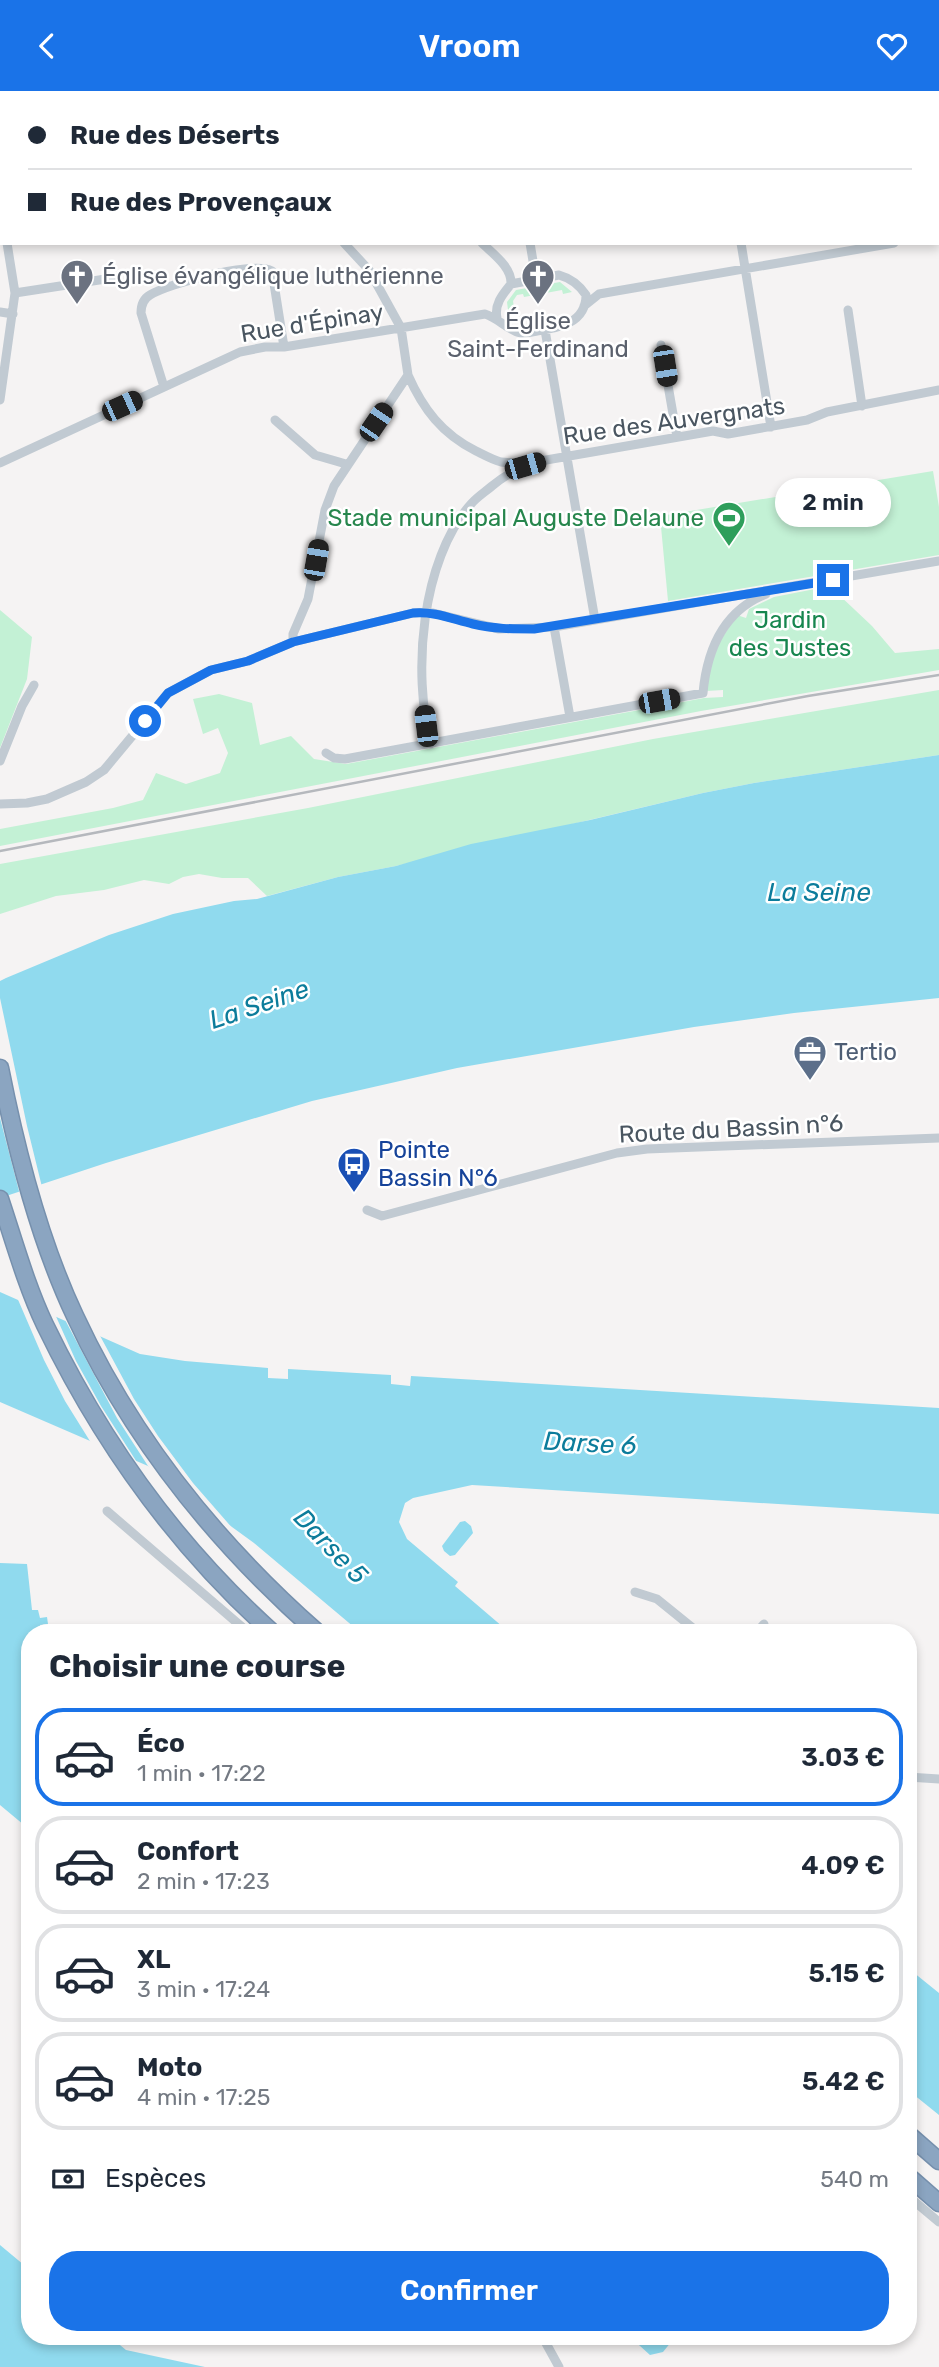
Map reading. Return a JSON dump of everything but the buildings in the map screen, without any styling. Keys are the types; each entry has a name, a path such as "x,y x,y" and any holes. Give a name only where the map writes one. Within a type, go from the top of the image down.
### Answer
{"highway":[{"path":"0,1068 12,1125 43,1233 74,1315 116,1395 158,1460 216,1533 308,1624"},
{"path":"0,1199 19,1259 44,1323 92,1413 135,1481 185,1543 264,1624"},
{"path":"917,2142 939,2161"},
{"path":"917,2184 939,2203"}],"street":[{"path":"0,400 15,293 7,245"},
{"path":"346,245 369,270 401,328"},
{"path":"484,245 511,275 511,283 485,314"},
{"path":"530,245 536,279"},
{"path":"741,245 771,427"},
{"path":"499,300 497,318 521,333 545,330 569,325 584,306 599,295 883,245"},
{"path":"164,387 141,307 150,295 190,281 212,274 258,267 272,271 284,347"},
{"path":"511,283 559,275 599,295"},
{"path":"15,293 112,278"},
{"path":"581,288 586,299 584,306"},
{"path":"848,310 862,405"},
{"path":"0,312 13,314"},
{"name":"Rue d'Épinay","path":"0,463 240,352 485,314 497,318"},
{"name":"Rue des Auvergnats","path":"401,328 408,375 435,421 468,447 499,461 529,463 713,431 728,434 807,421 827,412 939,390"},
{"path":"545,330 595,620"},
{"path":"662,345 677,437"},
{"path":"293,642 293,634 308,599 325,510 334,486 346,464 408,375"},
{"path":"275,420 315,455 346,464"},
{"path":"431,744 426,726 422,682 424,636 433,574 441,553 472,503 509,472 550,459"},
{"path":"0,804 47,799 86,782 104,770 168,693 211,670 248,661 293,642 413,613 428,612 499,629 554,627 939,561"},
{"path":"326,753 334,758 345,759 704,692 706,667 717,635 745,606 775,590"},
{"path":"554,627 570,717"},
{"path":"0,761 22,706 34,685"},
{"name":"Route du Bassin n°6","path":"367,1210 382,1216 617,1153 646,1149 939,1138"},
{"path":"107,1511 239,1624"},
{"path":"635,1592 657,1599 688,1624"},
{"path":"917,1778 939,1779"},
{"path":"917,2204 939,2222"},
{"path":"547,2345 559,2367"}],"green space":[{"path":"560,282 572,292 563,294 562,290 524,297 523,294 517,295 513,301 515,315 519,318 516,323 509,318 507,302 516,290"},
{"path":"933,471 939,507 939,555 668,601 660,516"},
{"name":"Jardin des Justes","path":"825,587 822,592 837,593 872,626 895,653 939,649 939,670 701,711 0,846 0,829 143,800 156,773 186,784 220,773 228,753 218,728 203,734 193,699 219,694 252,703 260,745 291,736 314,759 346,764 704,698 723,697 723,690 706,691 713,652 737,615 746,618 749,609 774,597"},
{"path":"0,610 32,637 27,679 0,748"},
{"path":"939,690 939,755 703,793 396,866 338,877 267,896 248,878 222,878 199,874 183,877 169,884 144,880 104,890 56,896 0,914 0,864 308,808 653,739"}],"water":[{"name":"La Seine","path":"939,755 939,998 794,1013 694,1027 457,1068 312,1101 0,1198 0,981 6,978 109,935 173,914 257,899 338,877 396,866 471,844 590,820 703,793"},
{"path":"0,1292 140,1354 268,1368 268,1378 288,1379 288,1369 391,1375 391,1384 410,1386 411,1376 939,1408 939,1514 472,1485 413,1498 405,1503 399,1522 407,1539 458,1582 455,1586 499,1624 350,1624 254,1543 148,1466 0,1402"},
{"path":"465,1521 471,1526 473,1533 455,1555 450,1556 442,1546 460,1522"},
{"path":"0,1563 27,1564 32,1610 38,1610 40,1618 47,1617 48,1624 21,1624 21,1822 0,1805"},
{"path":"917,1975 939,1993 939,2115 917,2097"},
{"path":"0,2245 21,2262 21,2345 120,2345 126,2350 205,2367 0,2367"},
{"path":"639,2345 669,2345 663,2352 650,2355"}],"pier":[{"path":"0,998 42,1187 20,1195 0,1118"},
{"path":"16,1295 54,1312 76,1361 140,1467 93,1446 44,1360"},
{"path":"63,1316 98,1332 134,1399 158,1436 193,1483 241,1538 157,1477 148,1466 117,1418"}],"railway":[{"path":"0,851 808,696 939,675"}],"place":[{"name":"Église évangélique luthérienne","path":"77,306"},
{"name":"Église Saint-Ferdinand","path":"538,306"},
{"name":"Stade municipal Auguste Delaune","path":"729,548"},
{"name":"Tertio","path":"810,1082"},
{"name":"Pointe Bassin N°6","path":"354,1194"}],"route":[{"path":"145,721 168,693 211,670 248,661 293,642 413,613 428,612 499,629 534,629 833,580"}],"water label":[{"name":"Darse 6","path":"590,1443"},
{"name":"Darse 5","path":"331,1546"}]}
